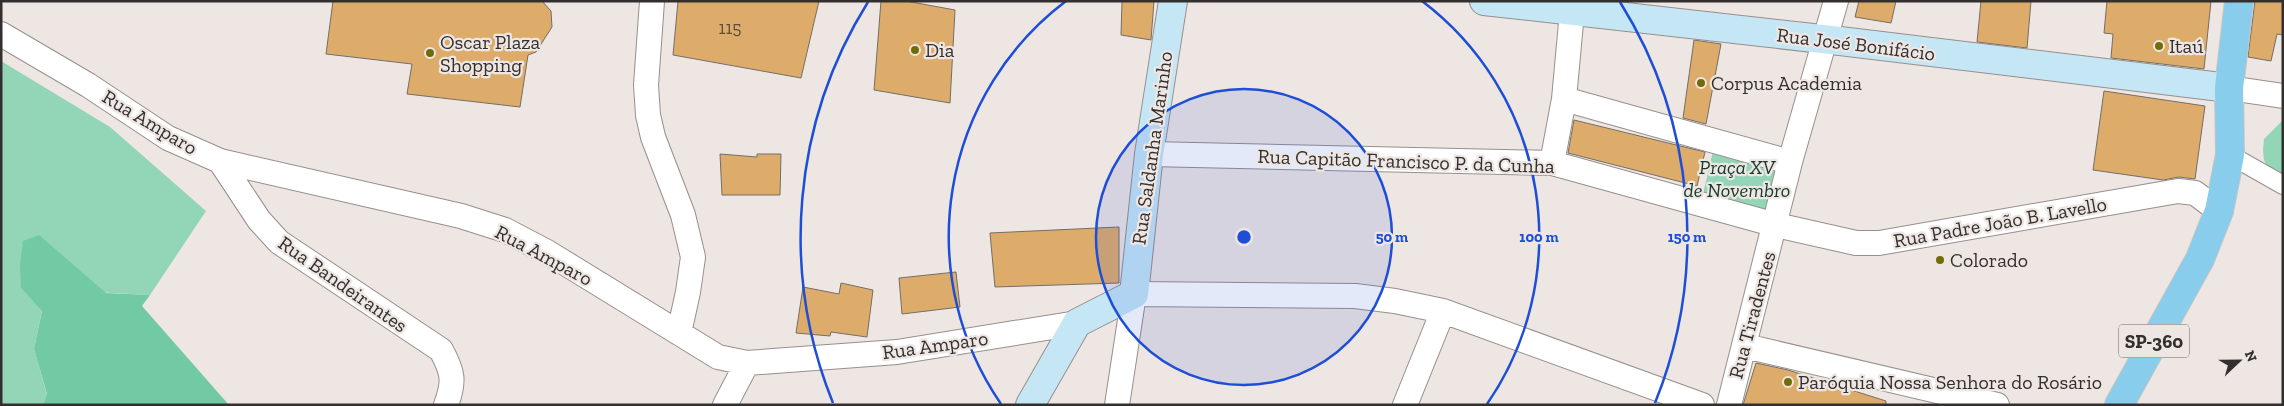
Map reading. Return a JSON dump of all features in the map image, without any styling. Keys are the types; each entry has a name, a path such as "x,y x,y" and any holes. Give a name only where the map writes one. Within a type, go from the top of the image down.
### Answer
{"main road":[{"name":"Rua Saldanha Marinho","path":"1134,294 1149,154 1173,1"},
{"name":"Rua José Bonifácio","path":"1484,1 1572,7 1825,40 2229,88"},
{"name":"SP-360","path":"2119,405 2200,259 2219,212 2230,155 2229,88 2239,1"},
{"path":"1030,405 1077,323 1134,294"}],"street":[{"path":"652,1 646,85 648,115 653,137 683,215 692,257 688,292 679,334"},
{"path":"1564,99 1790,162 1836,1"},
{"path":"1552,163 1564,99 1572,7"},
{"name":"Rua Amparo","path":"1,34 88,85 168,138 220,162 461,216 505,230 547,252 718,357 747,363 897,352 1077,323"},
{"path":"2229,88 2283,96"},
{"name":"Rua Capitão Francisco P. da Cunha","path":"1149,154 1552,163 1776,225"},
{"path":"2230,155 2283,185"},
{"name":"Rua Bandeirantes","path":"220,162 259,220 279,242 441,350 452,370 453,388 446,405"},
{"name":"Rua Tiradentes","path":"1729,405 1776,225 1790,162"},
{"name":"Rua Padre João B. Lavello","path":"1776,225 1856,243 1879,243 2187,190 2202,197 2219,212"},
{"path":"1134,294 1355,296 1396,301 1443,311 1702,405"},
{"name":"Rua Saldanha Marinho","path":"1116,405 1134,294"},
{"path":"1405,405 1443,311"},
{"path":"1744,346 1997,405"},
{"path":"725,405 747,363"}],"green space":[{"path":"1,61 110,127 206,211 150,295 21,288 42,310 34,349 47,395 43,405 1,405"},
{"path":"2283,120 2283,181 2269,172 2264,160 2263,150 2264,139"},
{"name":"Praça XV de Novembro","path":"1714,147 1782,166 1771,211 1703,194"},
{"path":"39,235 106,293 150,295 142,306 229,405 43,405 47,394 34,349 42,311 21,288 20,265 23,241"}],"building":[{"name":"Oscar Plaza Shopping","path":"333,1 542,1 551,11 552,27 536,52 528,55 520,107 407,94 412,64 326,54"},
{"path":"678,1 819,1 801,78 673,55"},
{"name":"Dia","path":"881,1 906,1 955,10 950,103 874,90"},
{"path":"1122,1 1154,1 1151,40 1121,35"},
{"path":"1859,1 1896,1 1891,23 1855,17"},
{"path":"1981,1 2031,1 2027,48 1977,42"},
{"name":"Itaú","path":"2107,1 2211,1 2204,69 2111,58 2113,34 2104,33"},
{"path":"2255,1 2283,1 2283,35 2277,34 2271,61 2248,57"},
{"name":"Corpus Academia","path":"1694,40 1721,44 1706,124 1683,118"},
{"path":"2104,91 2205,106 2195,179 2179,177 2163,180 2093,170"},
{"path":"1574,120 1705,152 1697,186 1568,153"},
{"path":"720,154 757,157 757,154 781,154 780,195 722,195"},
{"path":"1119,227 1119,283 995,287 990,233"},
{"path":"956,272 960,307 902,314 899,278"},
{"path":"841,283 873,290 867,337 831,332 830,336 796,333 803,287 839,294"},
{"name":"Paróquia Nossa Senhora do Rosário","path":"1756,363 1788,370 1886,401 1886,405 1743,405"}],"place":[{"name":"Itaú","path":"2159,46"},
{"name":"Dia","path":"915,50"},
{"name":"Oscar Plaza Shopping","path":"430,53"},
{"name":"Corpus Academia","path":"1701,83"},
{"name":"Colorado","path":"1940,260"},
{"name":"Paróquia Nossa Senhora do Rosário","path":"1788,382"}]}
